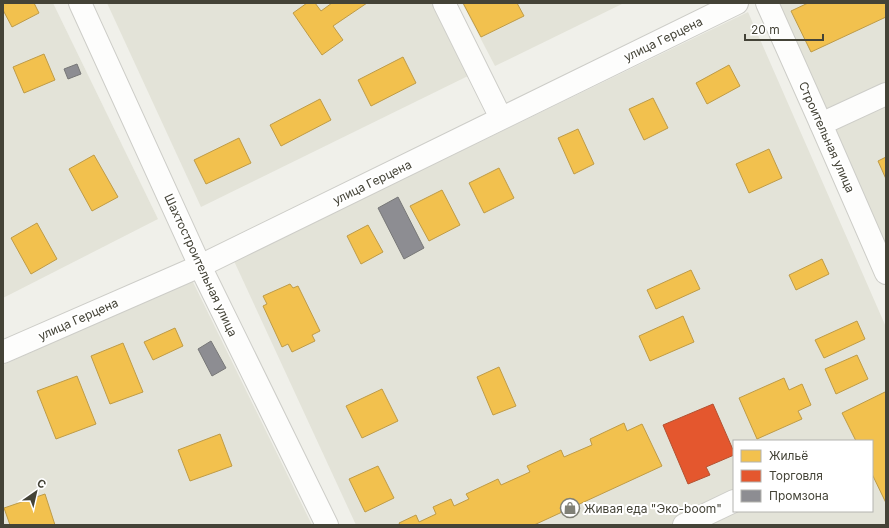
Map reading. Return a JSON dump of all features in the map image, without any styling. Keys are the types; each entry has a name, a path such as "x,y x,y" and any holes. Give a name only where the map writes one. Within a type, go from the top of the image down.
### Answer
{"street":[{"name":"Шахтостроительная улица","path":"80,3 200,266 327,525"},
{"path":"444,3 501,118"},
{"name":"улица Герцена","path":"3,352 200,266 737,3"},
{"name":"Строительная улица","path":"774,5 821,124 886,272"},
{"path":"821,124 886,94"},
{"path":"684,525 733,501"}],"shaded area":[{"path":"3,3 53,3 158,219 3,298"},
{"path":"107,3 432,3 470,75 201,207"},
{"path":"462,3 624,3 495,66"},
{"path":"779,3 886,3 886,253"},
{"path":"748,12 886,327 886,525 356,525 234,261"},
{"path":"192,280 312,525 3,525 3,365"}],"building: Жильё":[{"path":"3,3 34,3 39,13 12,27 3,10"},
{"path":"307,3 315,3 321,11 332,3 367,3 333,26 343,40 322,55 293,13"},
{"path":"463,3 517,3 524,16 481,37"},
{"path":"808,3 886,3 886,17 811,52 791,11"},
{"path":"44,54 55,80 24,93 13,67"},
{"path":"403,57 416,83 371,106 358,80"},
{"path":"729,65 740,86 707,104 696,83"},
{"path":"653,98 668,128 644,140 629,109"},
{"path":"320,99 331,120 281,146 270,125"},
{"path":"578,129 594,164 574,174 558,138"},
{"path":"239,138 251,163 206,184 194,160"},
{"path":"769,149 782,178 749,193 736,164"},
{"path":"94,155 118,197 92,211 69,169"},
{"path":"886,157 886,179 878,161"},
{"path":"499,168 514,198 484,213 469,183"},
{"path":"442,190 460,225 429,241 410,206"},
{"path":"37,223 57,259 31,274 11,238"},
{"path":"368,225 383,252 361,264 347,236"},
{"path":"822,259 829,274 796,290 789,275"},
{"path":"691,270 700,289 656,309 647,290"},
{"path":"290,284 293,288 298,286 320,331 312,335 315,341 292,352 288,344 282,347 263,306 267,304 263,296"},
{"path":"683,316 694,342 650,361 639,336"},
{"path":"857,321 865,339 824,358 815,340"},
{"path":"175,328 183,346 153,360 144,342"},
{"path":"123,343 143,392 110,404 91,356"},
{"path":"857,355 868,379 836,394 825,369"},
{"path":"499,367 516,406 493,415 477,377"},
{"path":"77,376 96,424 56,439 37,391"},
{"path":"784,378 789,390 802,384 811,405 798,411 802,419 757,439 739,398"},
{"path":"382,389 398,421 362,438 346,406"},
{"path":"885,392 886,394 886,503 873,476 873,440 856,440 842,413"},
{"path":"624,423 627,431 642,424 662,466 534,525 400,525 399,523 416,515 419,522 436,514 433,507 451,499 454,506 469,499 466,494 498,479 501,485 530,472 527,466 561,450 564,457 592,445 590,439"},
{"path":"220,434 232,466 190,481 178,450"},
{"path":"378,466 394,498 365,512 349,479"},
{"path":"45,494 55,525 10,525 4,508"}],"building: Торговля":[{"path":"713,404 733,450 733,455 706,467 710,475 688,484 663,425"}],"building: Промзона":[{"path":"77,64 81,74 68,79 64,69"},
{"path":"398,197 424,248 404,259 378,208"},
{"path":"211,341 226,368 212,376 198,349"}],"place":[{"name":"Живая еда \"Эко-boom\"","path":"570,508"}]}
